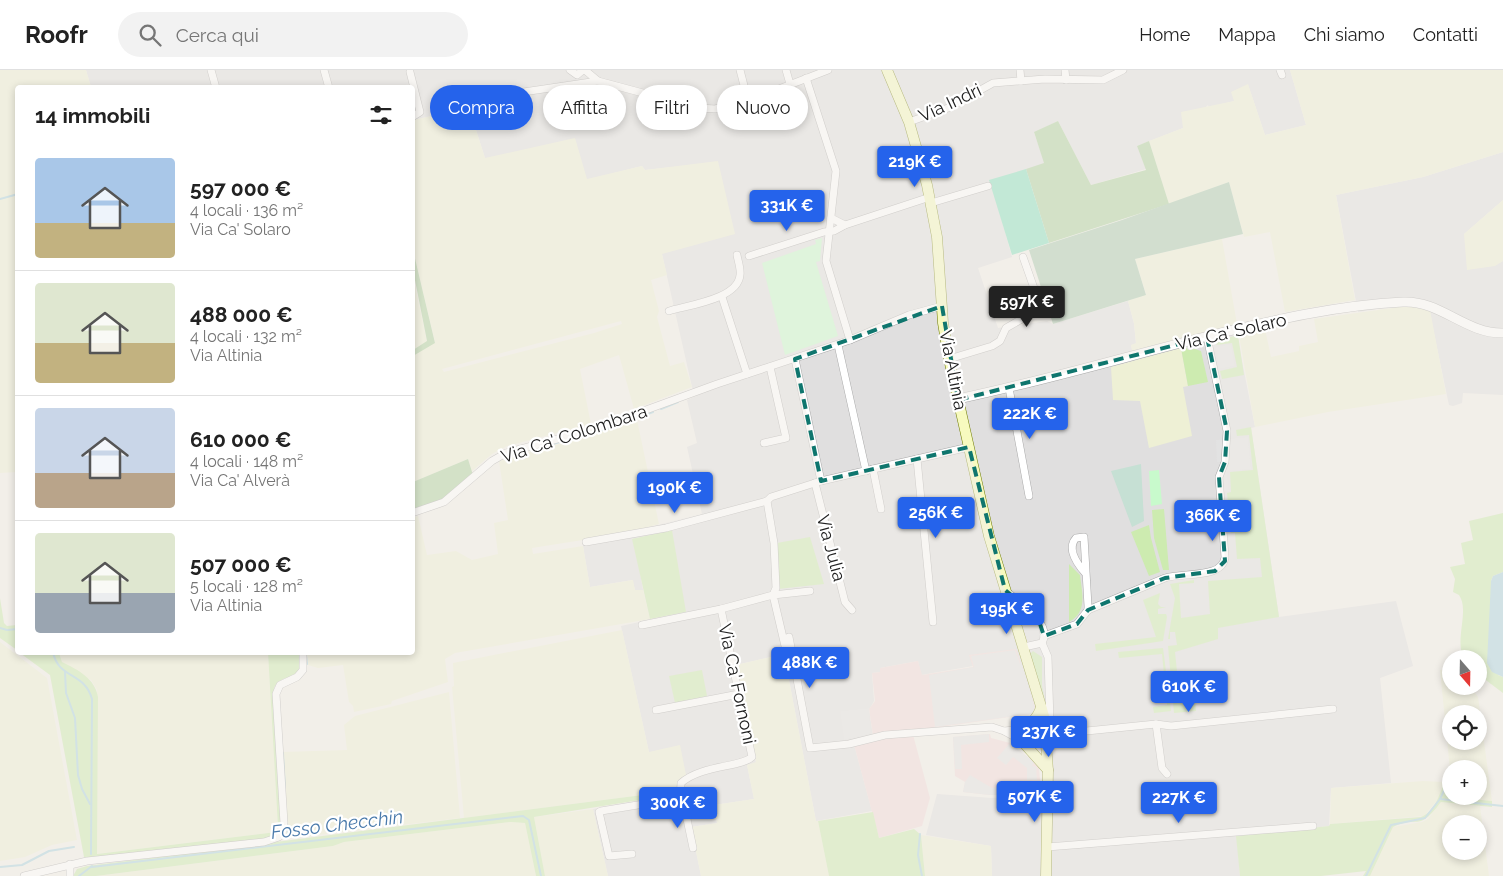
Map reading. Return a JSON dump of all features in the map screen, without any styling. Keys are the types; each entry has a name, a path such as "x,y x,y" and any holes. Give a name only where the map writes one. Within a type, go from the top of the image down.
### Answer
{"main road":[{"name":"Via Altinia","path":"887,70 909,122 931,200 937,237 942,306 949,359 989,536 1043,703 1047,732 1048,771 1046,876"},
{"path":"1043,703 1022,734 1022,741 1026,747 1032,750 1048,771"},
{"path":"1029,726 1039,726 1047,732 1042,748 1032,750"}],"street":[{"path":"211,70 215,85"},
{"path":"324,70 328,85"},
{"path":"740,70 744,85"},
{"path":"786,70 790,84 828,70"},
{"path":"1020,70 1021,81"},
{"path":"1065,70 1066,80"},
{"name":"Via Indri","path":"909,122 948,108 993,83 1103,80 1121,70"},
{"path":"570,71 574,75 582,71"},
{"path":"568,85 571,79 570,71"},
{"path":"582,71 598,81 707,109 717,108"},
{"path":"569,85 582,71"},
{"path":"410,72 413,85"},
{"path":"806,78 836,171 826,261 850,340"},
{"path":"574,85 598,81"},
{"path":"415,92 420,112 415,115"},
{"path":"749,256 841,228 845,224 988,186"},
{"path":"831,218 845,224"},
{"path":"670,311 722,297 730,292 740,278 737,255"},
{"path":"949,359 992,346 1000,341 1006,328 1041,308 1023,257"},
{"path":"722,297 747,374"},
{"name":"Via Ca' Solaro","path":"958,400 1207,337 1312,314 1407,302 1434,307 1482,331 1503,333"},
{"name":"Via Ca' Colombara","path":"415,512 444,502 492,461 506,453 594,429 747,374 838,345 909,315 942,306"},
{"path":"1024,648 1077,624 1088,610 1173,575 1212,572 1219,570 1224,565 1219,477 1225,462 1227,431 1207,337"},
{"path":"838,345 869,470 881,509"},
{"name":"Via Julia","path":"794,359 818,482 845,602 852,610"},
{"path":"764,443 786,438 770,367"},
{"path":"1009,388 1029,496"},
{"path":"586,542 657,530 768,501 771,497 818,482 969,447"},
{"path":"917,459 933,622"},
{"path":"768,501 774,543 776,588 773,594 785,646"},
{"path":"1086,574 1088,610"},
{"path":"1006,590 1038,618 1048,657 1043,703"},
{"name":"Via Ca' Fornoni","path":"642,625 721,609 773,594 810,591"},
{"name":"Via Ca' Fornoni","path":"680,798 681,783 689,777 711,768 747,761 752,757 721,609"},
{"path":"789,637 810,748 849,744 886,735 992,728 1004,731 1022,741"},
{"path":"24,876 87,861 264,842 279,836 284,823 276,694 280,685 296,677 303,670 303,655"},
{"path":"656,710 739,694"},
{"path":"1047,732 1156,724 1171,726 1333,709"},
{"path":"1156,724 1162,768 1167,774"},
{"path":"1004,731 1029,726"},
{"path":"632,854 609,856 599,812 680,798 683,800 693,848"},
{"path":"1047,847 1314,826"},
{"path":"70,864 70,876"}],"highlighted area":[{"path":"942,306 958,400 1207,337 1227,431 1225,462 1219,477 1225,561 1215,571 1165,578 1088,610 1077,624 1044,636 1038,618 1005,590 969,447 821,481 795,359"}],"shaded area":[{"path":"86,70 1290,70 1306,125 1265,135 1248,85 1234,101 1209,108 1208,105 1183,128 1137,146 1146,169 1091,185 1058,121 1034,133 1045,163 1000,214 1012,257 978,268 998,328 1047,321 1053,324 1128,301 1134,324 1136,344 1131,345 1133,353 1235,326 1255,427 1251,428 1279,617 1396,601 1413,666 1380,678 1391,783 1331,788 1329,826 1237,836 1240,876 992,876 991,846 926,835 937,794 992,798 1051,794 1051,738 1037,713 970,655 973,666 921,675 918,661 880,668 880,672 872,673 874,701 869,710 873,736 853,741 872,811 816,821 784,654 736,665 756,763 747,765 754,799 714,805 717,823 691,827 701,876 608,876 593,809 659,797 621,626 686,612 640,573 643,590 635,590 632,580 590,587 582,540 627,533 702,514 687,447 697,443 687,400 696,396 692,387 662,254 673,167 645,170 642,166 587,180 485,158 476,130 533,130 533,85 430,85 430,116 415,120 415,85 90,85"},
{"path":"1503,152 1503,200 1464,234 1499,263 1503,261 1503,395 1463,393 1462,403 1453,406 1449,405 1429,310 1384,308 1358,312 1336,195 1423,177"},
{"path":"1231,344 1235,366 1220,369 1215,347"},
{"path":"1248,437 1251,469 1227,471 1229,491 1224,492 1226,517 1187,521 1185,500 1217,497 1216,478 1223,462 1217,462 1216,440"},
{"path":"1016,649 1037,713 912,731 930,798 922,826 879,838 853,741 873,736 869,709 875,701 872,673 880,672 880,668 918,661 922,675 973,667 969,655"},
{"path":"1015,650 1020,664 1022,663 1036,713 935,727 929,675 974,667 971,656"},
{"path":"869,708 871,734 844,740 840,711"},
{"path":"989,734 989,742 961,745 962,769 955,769 953,737"},
{"path":"990,734 991,738 1010,743 1034,762 1039,768 1041,791 990,795 963,792 965,782 955,776 953,737"},
{"path":"1010,743 1034,762 1032,766 1036,767 1037,780 1027,780 1027,768 1013,757 1006,765 997,758"},
{"path":"970,775 992,788 1020,788 1020,794 990,795 963,792 965,782"}],"green space":[{"path":"0,70 86,70 90,85 15,85 15,472 0,473"},
{"path":"1290,70 1503,70 1503,152 1423,177 1336,195 1355,300 1285,312 1270,232 1244,237 1229,182 1169,204 1149,141 1183,128 1181,112 1234,101 1231,92 1248,84 1265,135 1306,125"},
{"path":"430,116 430,130 476,130 485,158 575,138 587,179 642,166 645,170 718,161 735,234 662,254 667,275 651,280 659,311 657,317 670,366 684,362 692,387 634,409 619,355 580,369 591,424 507,446 492,454 472,471 468,459 415,481 415,354 435,342 415,258 415,120","holes":["621,321 622,324 444,372 442,369"]},
{"path":"1058,121 1091,185 1146,170 1137,146 1149,141 1169,204 1049,243 1026,169 1044,163 1034,132"},
{"path":"1026,169 1049,243 1012,255 989,180"},
{"path":"1229,182 1243,234 1135,259 1146,295 1053,324 1029,250 1122,220"},
{"path":"1503,200 1503,261 1495,266 1467,270 1464,234"},
{"path":"822,238 820,261 816,262 838,336 785,355 762,263 816,244 815,240"},
{"path":"1222,239 1237,324 1132,351 1131,345 1136,343 1134,323 1128,301 1146,294 1135,259"},
{"path":"415,258 435,343 415,355 415,349 427,341 415,280"},
{"path":"415,284 427,342 415,349"},
{"path":"1406,306 1430,310 1446,394 1328,412 1255,427 1239,335 1265,329 1271,357 1299,351 1299,346 1318,342 1314,319"},
{"path":"1238,335 1244,375 1222,379 1220,371 1237,367 1232,343 1216,345 1220,340"},
{"path":"1186,347 1188,350 1195,349 1201,351 1208,382 1188,386 1181,348"},
{"path":"1181,348 1188,386 1183,387 1192,436 1149,448 1140,401 1113,400 1111,367"},
{"path":"637,420 659,524 627,533 532,548 533,554 583,546 590,587 633,580 635,590 643,590 650,619 455,653 445,659 448,682 392,701 391,704 354,712 353,706 349,702 343,665 318,668 308,665 307,655 415,655 415,517 418,516 427,555 456,551 472,560 498,554 494,523 508,520 499,461"},
{"path":"1251,427 1279,617 1218,628 1218,639 1175,652 1180,701 1195,700 1196,711 1174,713 1168,646 1177,645 1175,632 1170,632 1170,639 1168,639 1175,598 1170,584 1194,580 1194,583 1179,584 1181,618 1210,614 1208,581 1262,577 1260,558 1237,559 1235,533 1231,533 1227,493 1231,492 1230,472 1253,470 1249,435 1237,436 1236,430"},
{"path":"468,459 473,475 442,501 415,511 415,481"},
{"path":"1141,464 1144,521 1132,527 1111,471"},
{"path":"1159,470 1162,504 1151,506 1149,471"},
{"path":"1164,509 1169,570 1163,570 1154,538 1152,510"},
{"path":"1503,513 1503,572 1493,576 1491,581 1498,675 1503,677 1503,693 1488,682 1488,650 1461,650 1463,609 1459,595 1453,592 1455,579 1450,567 1465,564 1461,543 1473,540 1469,521"},
{"path":"1149,525 1160,572 1149,576 1131,532"},
{"path":"672,530 686,612 650,619 632,539"},
{"path":"810,537 824,584 778,589 777,543"},
{"path":"1069,564 1080,575 1082,602 1079,613 1069,622"},
{"path":"1160,593 1158,604 1161,607 1166,607 1158,609 1158,614 1166,614 1167,617 1163,641 1096,651 1095,644 1156,637 1143,600"},
{"path":"0,598 4,623 7,626 15,625 15,649 0,638"},
{"path":"622,630 649,752 680,745 686,775 678,782 676,794 660,799 658,793 464,818 452,687 454,686 453,663"},
{"path":"0,642 47,678 77,840 52,845 25,857 0,861"},
{"path":"1163,648 1171,711 1154,713 1153,707 1167,705 1162,654 1119,658 1118,652"},
{"path":"1033,651 1042,657 1042,686 1045,700 1030,654"},
{"path":"784,654 816,821 818,821 829,876 701,876 691,827 717,823 714,805 754,799 747,765 756,762 736,665"},
{"path":"23,655 60,655 62,662 85,675 90,680 98,697 97,854 276,832 278,827 268,655 301,655 301,663 296,674 278,682 274,688 282,823 280,831 271,839 86,859 84,857 50,675"},
{"path":"60,655 268,655 278,827 276,832 97,854 97,690 91,680 62,662"},
{"path":"702,670 707,696 675,703 669,676"},
{"path":"1440,670 1442,670 1442,690"},
{"path":"449,692 460,818 284,839 287,829 282,752 347,750 344,725 355,716"},
{"path":"1442,695 1477,695 1479,705 1444,705"},
{"path":"1448,750 1485,750 1486,760 1449,760"},
{"path":"1487,764 1492,801 1487,801"},
{"path":"1423,781 1442,782 1439,798 1424,816 1330,824 1331,788"},
{"path":"1442,787 1442,802 1427,818 1422,821 1408,822 1393,827 1370,876 1363,876 1366,871 1321,876 1240,876 1236,836 1329,826 1330,824 1421,817 1430,811"},
{"path":"658,793 659,797 534,817 545,876 536,876 525,823 511,822 344,842 333,846 96,876 73,876 77,869 87,866"},
{"path":"1487,801 1492,801 1492,807 1472,805 1487,805"},
{"path":"1441,802 1442,805 1480,806 1481,815 1442,815 1442,860 1487,860 1489,876 1370,876 1393,827 1422,822 1428,819"},
{"path":"593,809 608,876 545,876 534,817"},
{"path":"873,812 879,838 914,829 921,835 925,876 829,876 818,821"},
{"path":"511,822 525,823 536,876 96,876 333,846 344,842"},
{"path":"921,835 991,846 992,876 925,876"}],"water":[{"path":"1503,572 1503,677 1492,672 1488,665 1491,581 1493,576"}],"waterway":[{"path":"0,199 15,195"},
{"path":"661,409 678,402"},
{"path":"618,425 653,412"},
{"path":"553,444 610,428"},
{"path":"0,628 15,629"},
{"path":"54,655 60,667 84,684 89,690 92,699 91,854"},
{"path":"306,655 307,664"},
{"path":"65,672 66,693 75,718 78,775 82,789 90,804"},
{"path":"283,753 285,788"},
{"name":"Fosso Checchin","path":"1366,876 1391,825 1425,818 1442,795"},
{"path":"1440,799 1503,806"},
{"name":"Fosso Checchin","path":"92,867 523,816 529,820 541,876"},
{"path":"287,823 288,837"},
{"name":"Fosso Checchin","path":"920,834 918,855 922,876"},
{"path":"0,867 22,865 49,851 74,847"},
{"path":"79,876 92,866"}]}
